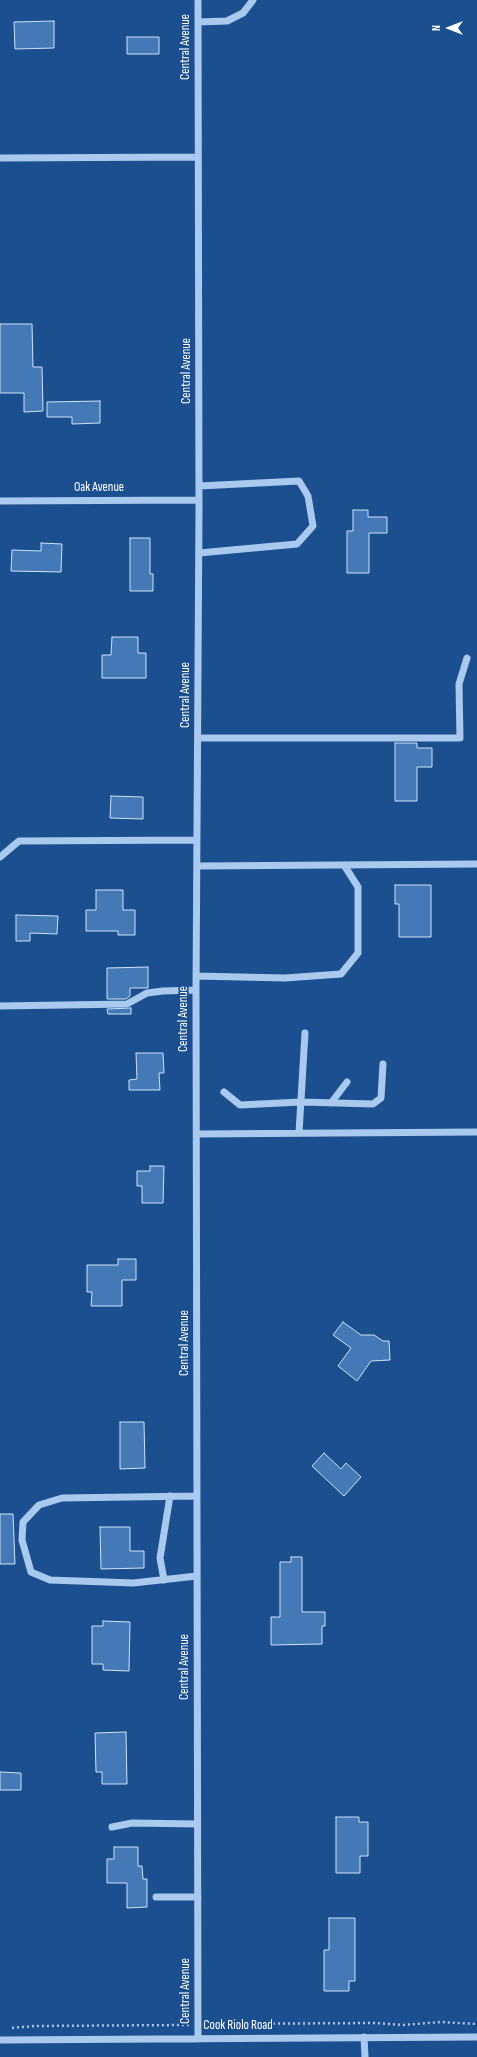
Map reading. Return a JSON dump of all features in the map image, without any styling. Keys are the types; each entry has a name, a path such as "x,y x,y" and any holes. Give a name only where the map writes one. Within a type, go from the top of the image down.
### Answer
{"street":[{"name":"Central Avenue","path":"198,0 199,553 196,976 198,2038"},
{"path":"198,22 227,21 243,13 253,0"},
{"path":"0,158 198,157"},
{"path":"199,486 299,481 308,496 313,526 298,544 199,553"},
{"name":"Oak Avenue","path":"0,501 199,500"},
{"path":"198,738 460,738 459,684 467,658"},
{"path":"0,856 19,841 197,840"},
{"path":"197,866 477,864"},
{"path":"196,976 285,978 341,974 358,953 358,887 344,865"},
{"path":"0,1006 127,1004 147,993 196,990"},
{"path":"299,1133 305,1033"},
{"path":"224,1092 240,1105 301,1102 373,1104 381,1098 383,1064"},
{"path":"331,1103 347,1082"},
{"path":"196,1134 477,1132"},
{"path":"164,1580 160,1558 170,1496"},
{"path":"197,1496 62,1498 39,1505 23,1522 22,1540 30,1572 50,1580 133,1583 197,1576"},
{"path":"112,1827 132,1824 198,1824"},
{"path":"156,1897 198,1896"},
{"path":"364,2037 365,2057"},
{"name":"Cook Riolo Road","path":"0,2040 477,2037"}],"path":[{"path":"6,2028 198,2024 223,2022 251,2025 375,2023 408,2025 441,2022 477,2024"}],"building":[{"path":"54,21 54,48 15,49 14,22"},
{"path":"127,37 159,37 159,54 127,54"},
{"path":"0,324 32,324 33,367 42,367 43,411 24,412 24,393 0,393"},
{"path":"100,401 100,423 72,424 72,417 47,417 47,402"},
{"path":"353,510 368,510 368,517 387,517 387,533 369,533 369,573 347,573 347,531 353,531"},
{"path":"130,538 150,538 150,574 153,574 153,591 130,591"},
{"path":"41,543 62,544 61,572 11,571 12,550 41,551"},
{"path":"112,637 138,637 138,653 146,653 146,678 102,678 102,655 111,655"},
{"path":"395,743 417,743 417,748 432,748 432,767 417,767 417,801 395,801"},
{"path":"111,796 143,797 143,819 110,818"},
{"path":"395,885 431,885 431,937 399,937 399,904 395,904"},
{"path":"96,890 123,890 123,910 135,910 135,935 118,935 118,931 86,931 86,910 96,910"},
{"path":"16,915 58,916 57,934 30,933 30,941 16,941"},
{"path":"148,967 148,988 130,988 130,996 126,999 107,999 107,968"},
{"path":"131,1008 131,1014 108,1014 107,1009"},
{"path":"136,1053 163,1053 164,1073 159,1073 160,1090 129,1090 129,1080 137,1079"},
{"path":"150,1166 164,1166 163,1203 142,1203 142,1186 137,1186 137,1171 150,1171"},
{"path":"118,1259 136,1259 136,1280 122,1280 122,1306 91,1306 92,1292 87,1292 87,1265 118,1265"},
{"path":"343,1322 361,1335 374,1335 383,1341 389,1341 390,1360 371,1361 357,1381 338,1366 351,1348 333,1335"},
{"path":"120,1422 144,1422 145,1468 120,1469"},
{"path":"324,1453 341,1469 346,1463 361,1477 344,1496 312,1466"},
{"path":"0,1514 13,1514 15,1564 0,1564"},
{"path":"100,1527 130,1527 130,1551 144,1551 144,1568 101,1569"},
{"path":"291,1557 302,1557 302,1612 325,1612 325,1626 322,1626 322,1644 271,1645 271,1617 280,1617 280,1562 291,1562"},
{"path":"103,1621 130,1622 129,1671 103,1670 103,1664 92,1664 92,1626 103,1626"},
{"path":"126,1732 127,1784 102,1784 102,1772 96,1772 95,1733"},
{"path":"0,1772 21,1773 21,1790 0,1790"},
{"path":"336,1817 359,1817 359,1822 368,1822 368,1856 360,1856 360,1873 336,1873"},
{"path":"114,1847 138,1847 138,1866 142,1866 143,1879 147,1879 147,1907 127,1908 127,1883 107,1883 107,1859 114,1859"},
{"path":"329,1918 355,1918 355,1981 349,1981 349,1991 324,1991 324,1950 329,1950"}]}
